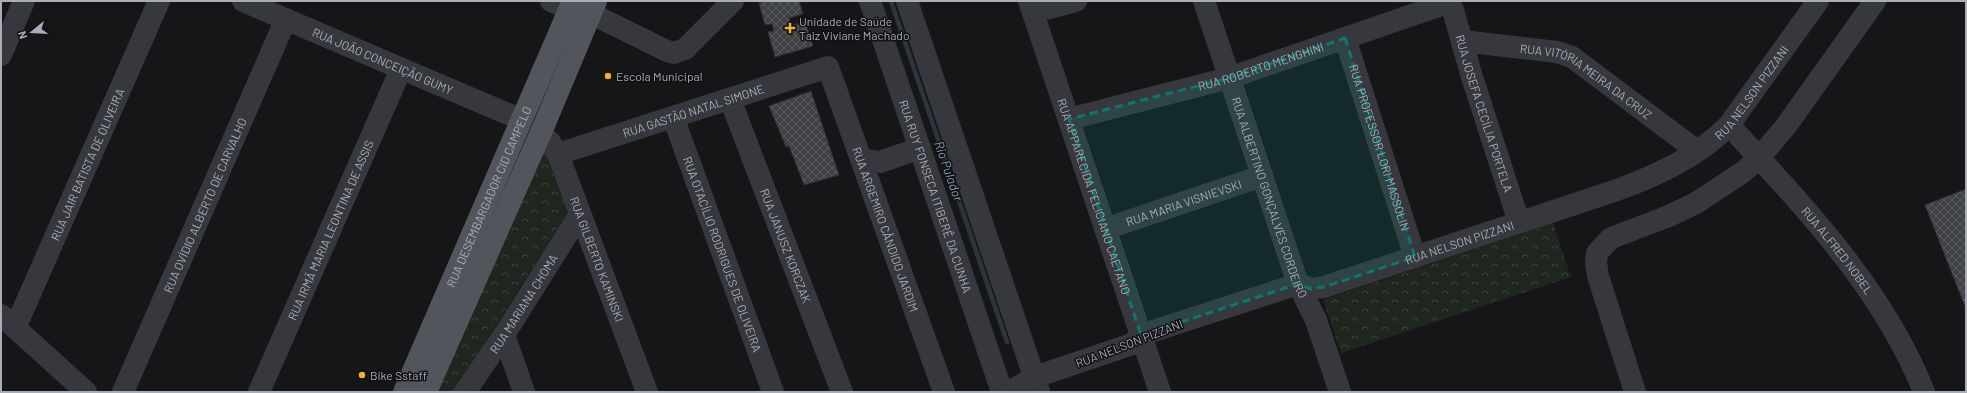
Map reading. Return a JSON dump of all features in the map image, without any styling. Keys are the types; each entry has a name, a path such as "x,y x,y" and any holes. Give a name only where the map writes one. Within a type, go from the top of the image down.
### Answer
{"main road":[{"name":"RUA DESEMBARGADOR CID CAMPELO","path":"404,392 522,120 576,5"},
{"name":"RUA DESEMBARGADOR CID CAMPELO","path":"426,392 542,130 576,5"},
{"path":"522,120 542,130"}],"street":[{"path":"1,55 24,1"},
{"name":"RUA JAIR BATISTA DE OLIVEIRA","path":"8,322 158,1"},
{"name":"RUA JOÃO CONCEIÇÃO GUMY","path":"243,1 522,120"},
{"path":"576,5 667,51 674,53 685,49 733,1"},
{"name":"RUA RUY FONSECA ITIBERÊ DA CUNHA","path":"870,1 1002,392"},
{"path":"907,1 1037,385"},
{"path":"1031,6 1076,1"},
{"name":"RUA ALBERTINO GONÇALVES CORDEIRO","path":"1204,1 1298,284 1316,320 1340,392"},
{"name":"RUA NELSON PIZZANI","path":"1009,392 1037,385 1132,344 1141,335 1298,284 1311,289 1324,287 1640,181 1697,151 1720,134 1729,124 1818,1"},
{"path":"1635,392 1598,276 1596,262 1597,253 1611,238 1669,216 1696,203 1743,172 1759,158 1786,126 1875,1"},
{"name":"RUA ROBERTO MENGHINI","path":"1069,119 1229,78 1444,4 1450,4"},
{"name":"RUA JOSEFA CECÍLIA PORTELA","path":"1450,4 1520,222"},
{"name":"RUA APPARECIDA FELICIANO CAETANO","path":"1031,6 1160,392"},
{"name":"RUA OVÍDIO ALBERTO DE CARVALHO","path":"123,392 286,19"},
{"name":"RUA PROFESSOR LORI MASSOLIN","path":"1345,38 1415,257"},
{"name":"RUA VITÓRIA MEIRA DA CRUZ","path":"1462,41 1557,52 1572,57 1697,151"},
{"name":"RUA GASTÃO NATAL SIMONE","path":"558,154 828,67"},
{"name":"RUA ARGEMIRO CÂNDIDO JARDIM","path":"828,67 944,392"},
{"name":"RUA IRMÃ MARIA LEONTINA DE ASSIS","path":"259,392 401,69"},
{"name":"RUA JANUSZ KORCZAK","path":"730,98 842,392"},
{"name":"RUA OTACÍLIO RODRIGUES DE OLIVEIRA","path":"673,117 773,392"},
{"name":"RUA ALFRED NOBEL","path":"1729,124 1833,243 1860,277 1897,333 1914,367 1924,392"},
{"name":"RUA GILBERTO KAMINSKI","path":"542,130 558,154 646,392"},
{"path":"861,159 880,162 920,148"},
{"name":"RUA MARIA VISNIEVSKI","path":"1105,229 1262,176"},
{"name":"RUA MARIANA CHOMA","path":"465,392 504,335 580,214"},
{"path":"8,322 86,392"},
{"path":"504,335 524,392"}],"highlighted area":[{"path":"1345,38 1415,257 1324,287 1311,289 1298,284 1141,335 1069,119 1229,78"}],"green space":[{"path":"547,142 571,207 454,392 436,392"},
{"path":"1553,223 1571,277 1341,353 1323,300"}],"building":[{"name":"Unidade de Saúde Taiz Viviane Machado","path":"766,1 799,1 803,14 789,18 791,26 805,21 813,46 775,57 768,32 774,31 772,24 765,25 759,3"},
{"path":"811,91 839,175 804,185 789,146 786,147 769,106"},
{"path":"1966,189 1966,309 1925,205"}],"waterway":[{"name":"Rio Pulador","path":"891,1 1007,342"}],"place":[{"name":"Unidade de Saúde Taiz Viviane Machado","path":"790,28"},
{"name":"Escola Municipal","path":"608,76"},
{"name":"Bike Sstaff","path":"362,375"}]}
